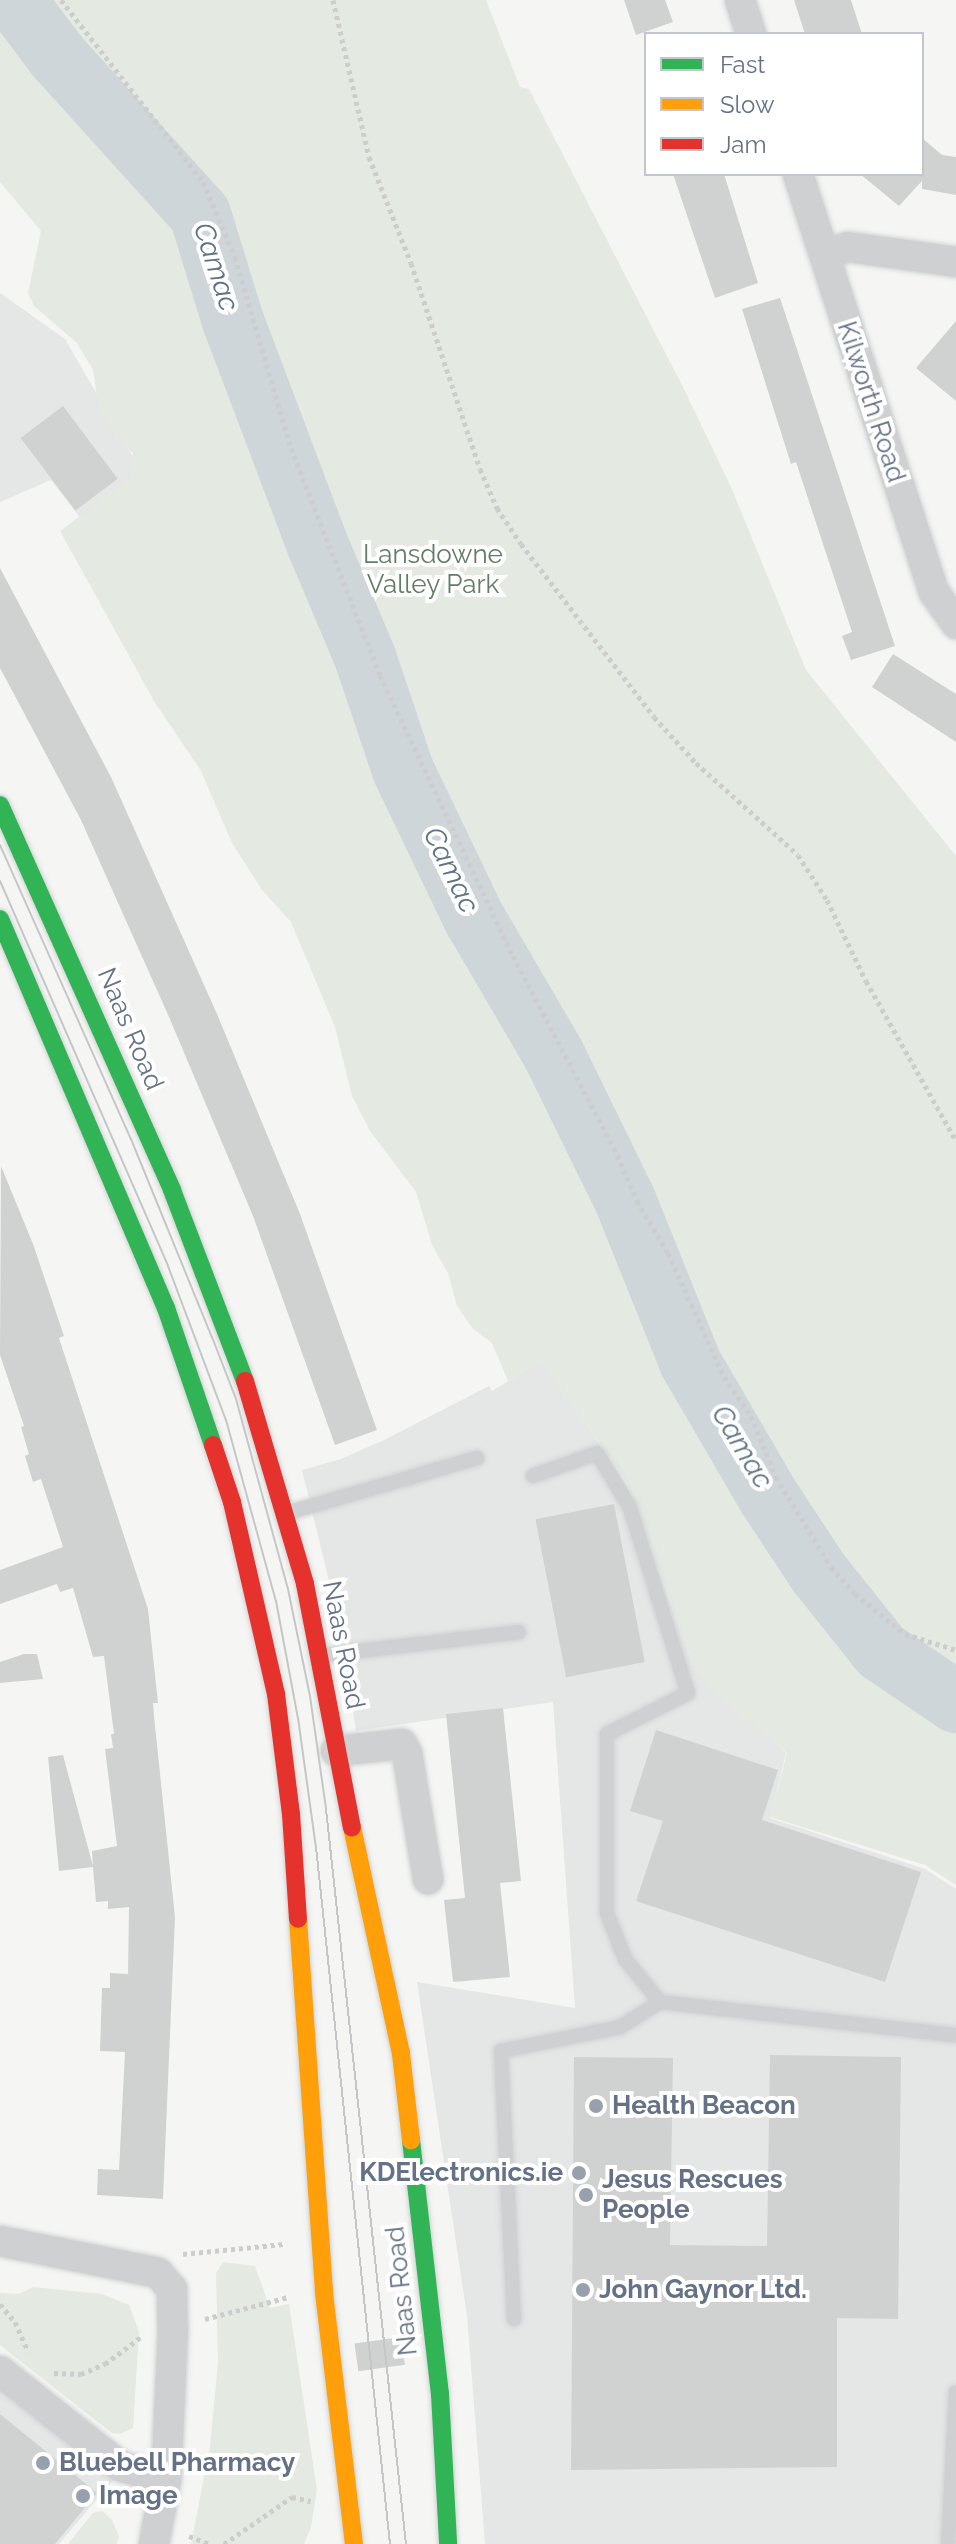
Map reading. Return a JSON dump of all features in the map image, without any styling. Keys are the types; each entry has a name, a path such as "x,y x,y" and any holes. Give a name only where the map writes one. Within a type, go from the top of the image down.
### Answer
{"main road":[{"name":"Naas Road","path":"0,805 73,962 172,1190 258,1416 286,1513 321,1656 336,1751 401,2054 440,2394 448,2544"},
{"path":"0,919 166,1308 230,1497 249,1568 276,1694 291,1814 324,2293 354,2544"}],"street":[{"path":"740,0 750,32"},
{"name":"Kilworth Road","path":"799,176 934,592 956,624"},
{"path":"825,255 848,247 956,262"},
{"path":"336,1751 402,1744 407,1753 428,1879"},
{"path":"0,2241 165,2281 173,2328 166,2480 154,2544"},
{"path":"0,2371 120,2466 166,2480"}],"lane":[{"path":"533,1476 597,1453 630,1508 688,1693 607,1734 607,1913 625,1959 660,2002"},
{"path":"286,1513 477,1458"},
{"path":"321,1656 519,1632"},
{"path":"514,2319 501,2051 620,2027 660,2002 956,2035"},
{"path":"948,2544 956,2392"}],"path":[{"path":"61,0 203,182 235,257 291,448 380,675 513,956 608,1135 637,1201 668,1253 724,1377 751,1416 776,1477 831,1567 855,1594 905,1634 956,1650"},
{"path":"333,0 369,157 411,263 480,469 497,508 521,544 654,717 696,763 798,855 827,900 866,981 956,1141"},
{"path":"165,2281 173,2255 254,2244 320,2244"},
{"path":"43,2367 53,2373 81,2374 105,2364 137,2339 292,2295 324,2293"},
{"path":"224,2544 292,2497 314,2502"}],"shaded area":[{"path":"0,293 65,339 143,474 85,524 51,480 0,502"},
{"path":"543,1360 627,1485 693,1664 786,1753 770,1818 925,1869 956,1889 956,2544 485,2544 467,2316 417,1982 575,2008 553,1702 356,1731 339,1622 302,1470 341,1459 386,1439 489,1386 492,1391"},
{"path":"0,2371 119,2473 59,2544 0,2544"}],"green space":[{"name":"Lansdowne Valley Park","path":"0,0 486,0 520,87 529,89 685,391 731,487 806,670 956,856 956,1885 925,1865 770,1817 787,1753 711,1690 706,1677 693,1664 627,1483 542,1361 508,1381 492,1343 473,1329 457,1306 448,1273 432,1245 416,1192 370,1131 352,1096 335,1027 291,922 262,890 232,843 201,771 154,701 60,531 129,480 133,454 99,412 93,370 77,343 34,306 28,293 41,231 0,182"},
{"path":"223,2262 255,2266 270,2308 289,2304 317,2490 311,2527 304,2544 191,2544 210,2446 218,2362 216,2273"},
{"path":"33,2287 102,2294 129,2305 139,2331 133,2428 120,2434 112,2433 0,2345 0,2293 19,2294"},
{"path":"102,2511 112,2520 119,2536 117,2544 68,2544 93,2513"}],"building":[{"path":"624,0 665,0 673,22 636,35"},
{"path":"794,0 851,0 861,32 804,32"},
{"path":"924,140 942,155 956,157 956,195 922,189 922,181 899,206 862,176 924,176"},
{"path":"674,176 725,176 758,283 715,298"},
{"path":"780,298 895,646 851,660 842,636 852,632 796,462 791,464 742,309"},
{"path":"956,321 956,401 916,368"},
{"path":"63,406 118,479 75,511 21,438"},
{"path":"0,568 111,777 217,1014 300,1214 377,1430 335,1445 253,1216 169,1017 81,820 0,668"},
{"path":"893,654 956,694 956,742 872,687"},
{"path":"1,1166 33,1244 64,1336 59,1338 148,1609 158,1703 153,1703 154,1716 175,1917 163,2199 97,2195 98,2169 119,2170 125,2052 100,2051 102,1988 110,1988 110,1973 128,1974 129,1907 108,1909 108,1901 96,1902 93,1867 59,1871 48,1757 63,1755 93,1866 92,1851 117,1846 105,1749 113,1748 111,1734 114,1734 104,1656 93,1657 73,1588 60,1592 57,1584 0,1604 0,1570 63,1547 41,1479 33,1482 25,1456 29,1454 21,1427 24,1426 0,1355"},
{"path":"614,1504 645,1662 566,1677 535,1519"},
{"path":"24,1654 37,1654 43,1679 0,1683 0,1662"},
{"path":"503,1708 521,1881 500,1883 510,1977 453,1982 444,1900 465,1898 446,1714"},
{"path":"656,1730 778,1770 762,1820 921,1872 885,1982 636,1901 663,1821 630,1811"},
{"path":"770,2055 901,2057 898,2319 837,2318 837,2467 571,2470 574,2057 673,2058 670,2245 767,2246"},
{"path":"401,2337 405,2365 358,2371 354,2344"},
{"path":"0,2414 97,2493 55,2544 0,2544"}],"waterway":[{"name":"Camac","path":"15,0 57,56 200,214 233,321 319,548 365,657 403,770 474,918 553,1053 625,1200 690,1362 768,1496 818,1572 881,1651 956,1702"}],"tram line":[{"path":"0,845 131,1139 212,1337 236,1399 288,1589 310,1696 326,1809 406,2544"},
{"path":"0,881 168,1266 226,1420 276,1601 298,1718 316,1847 390,2544"}],"traffic: fast":[{"path":"0,805 172,1190 245,1381"},
{"path":"0,919 166,1308 213,1445"},
{"path":"411,2140 440,2394 448,2544"}],"traffic: slow":[{"path":"352,1827 401,2054 411,2140"},
{"path":"298,1919 324,2293 354,2544"}],"traffic: jam":[{"path":"245,1381 305,1584 352,1827"},
{"path":"213,1445 232,1502 276,1694 291,1814 298,1919"}],"place":[{"name":"Health Beacon","path":"596,2106"},
{"name":"KDElectronics.ie","path":"579,2173"},
{"name":"Jesus Rescues People","path":"586,2195"},
{"name":"John Gaynor Ltd.","path":"583,2290"},
{"name":"Bluebell Pharmacy","path":"43,2463"},
{"name":"Image","path":"83,2496"}]}
